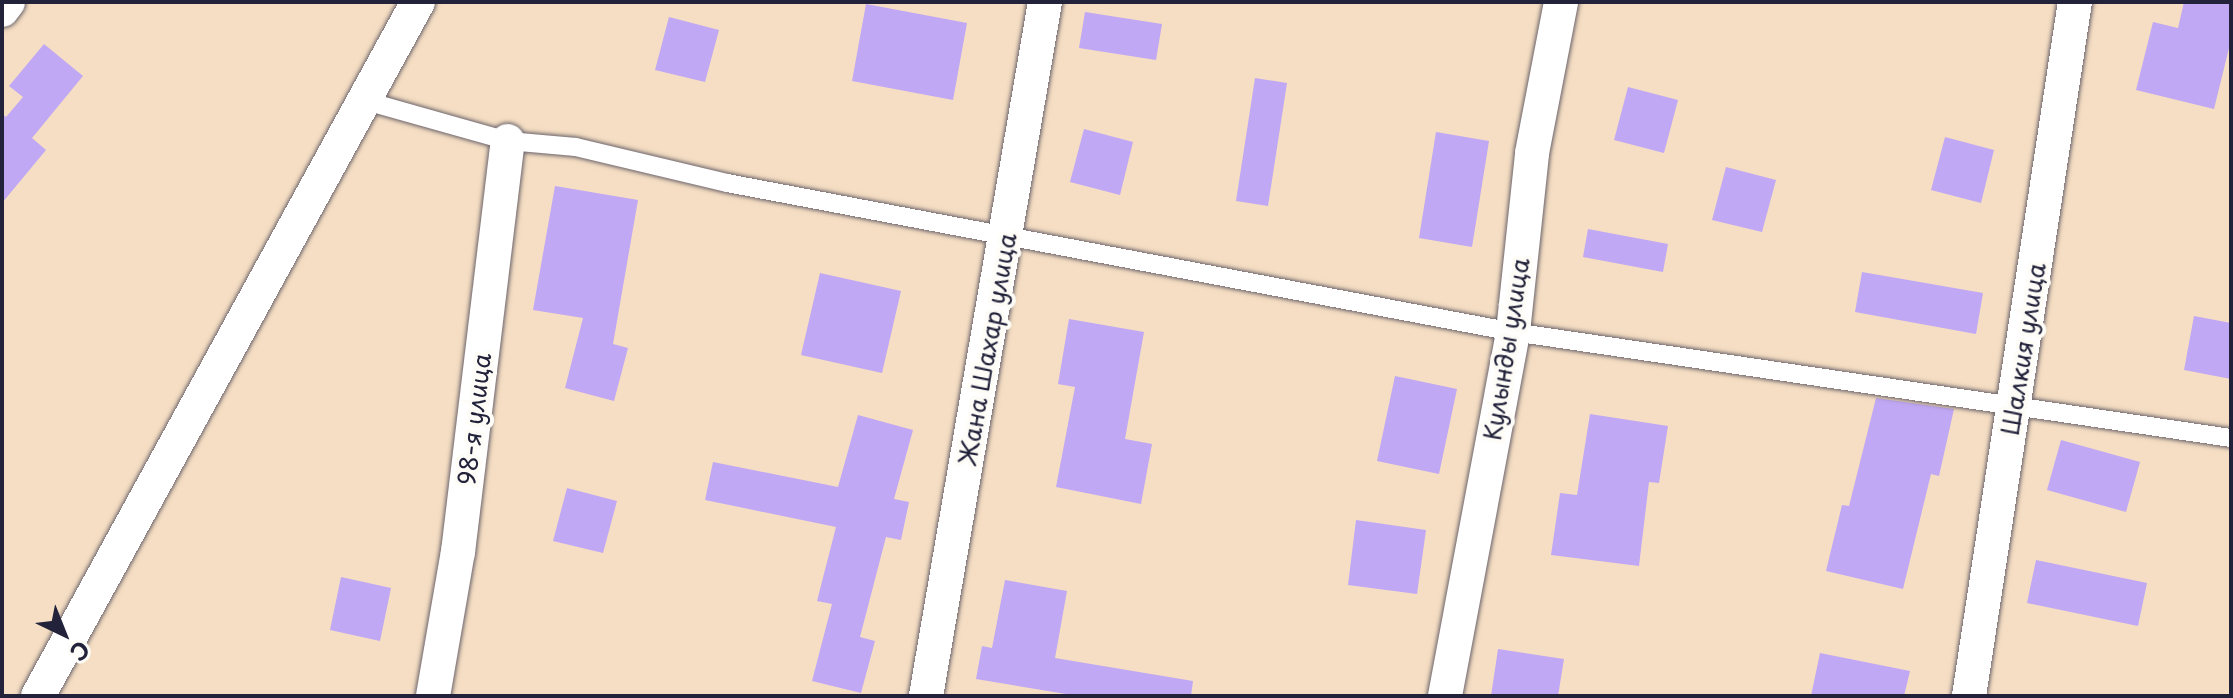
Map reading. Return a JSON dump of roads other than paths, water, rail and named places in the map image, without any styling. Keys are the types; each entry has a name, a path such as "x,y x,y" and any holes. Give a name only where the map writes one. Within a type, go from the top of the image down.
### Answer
{"street":[{"path":"2,10 8,2"},
{"path":"38,696 418,2"},
{"name":"Жана Шахар улица","path":"926,696 1045,2"},
{"name":"Кулынды улица","path":"1445,696 1513,332 1532,153 1561,2"},
{"name":"Шалкия улица","path":"1969,696 2075,2"},
{"name":"98-я улица","path":"433,696 458,552 508,141"}],"lane":[{"path":"366,101 508,141 576,147 727,183 1513,332 2231,438"}]}
